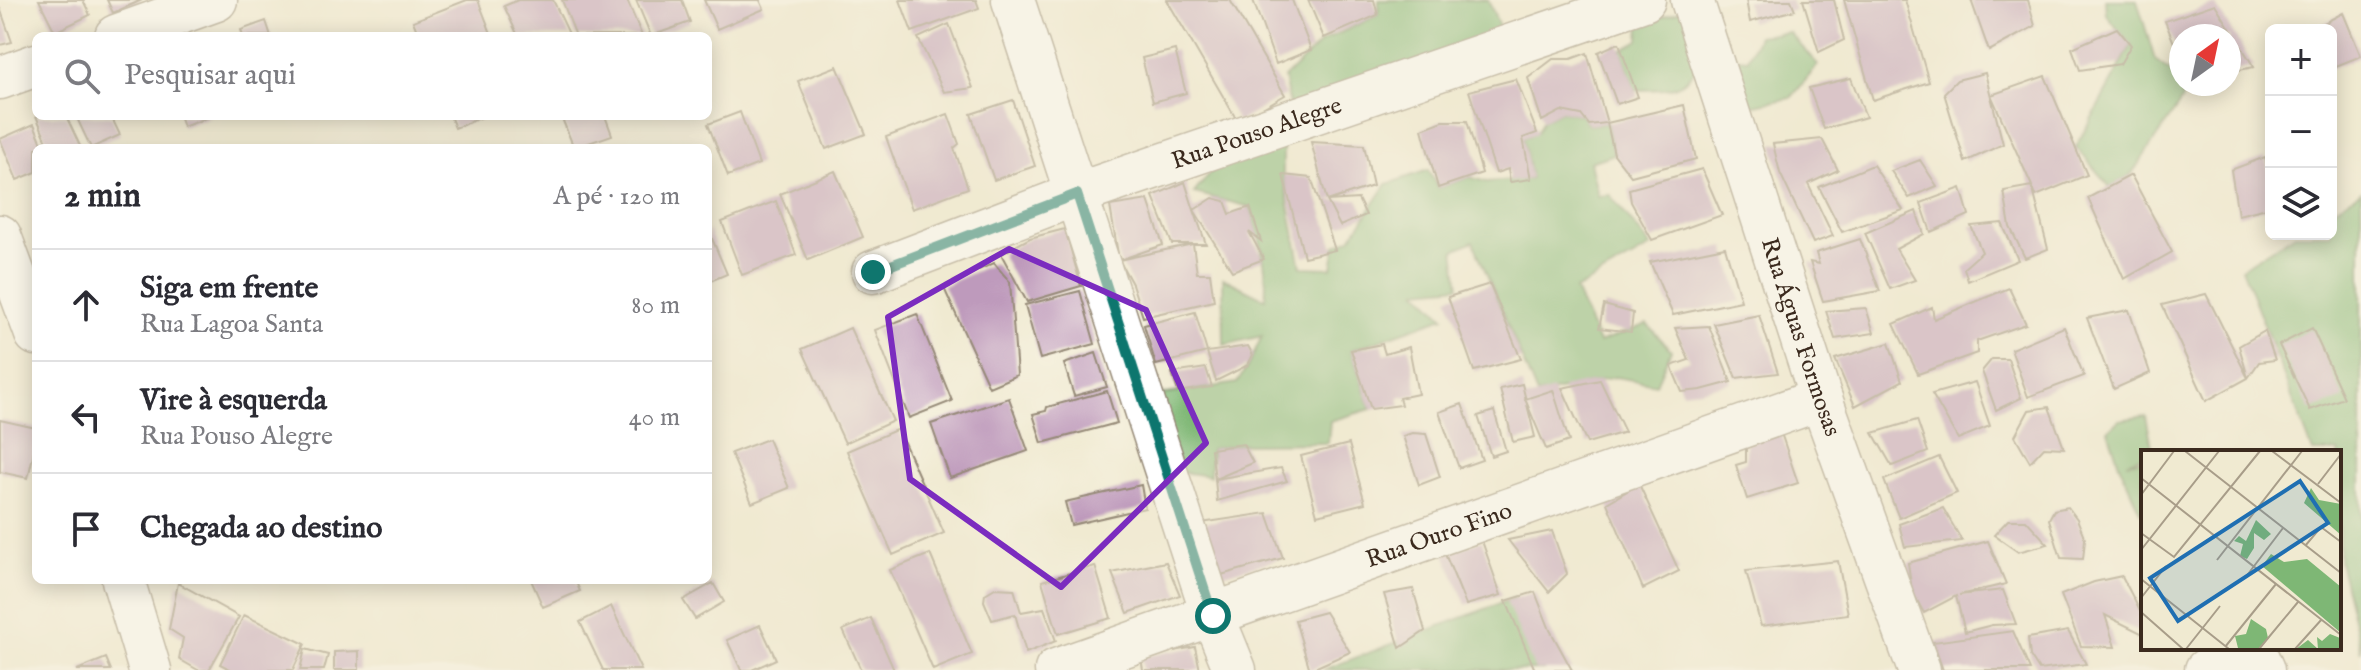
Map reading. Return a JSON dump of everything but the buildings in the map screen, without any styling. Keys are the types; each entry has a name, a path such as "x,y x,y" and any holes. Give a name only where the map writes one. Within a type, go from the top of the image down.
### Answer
{"street":[{"path":"127,32 216,0"},
{"path":"1013,0 1213,616 1235,670"},
{"name":"Rua Pouso Alegre","path":"873,272 1077,194 1644,0"},
{"name":"Rua Águas Formosas","path":"1692,0 1821,399 1919,670"},
{"path":"0,78 32,66"},
{"path":"0,236 32,323"},
{"name":"Rua Ouro Fino","path":"1056,670 1821,399"},
{"path":"124,584 150,670"},
{"path":"2206,670 2259,661"}],"highlighted area":[{"path":"1009,249 1146,310 1206,443 1061,587 910,479 888,317"}],"green space":[{"path":"1379,0 1488,0 1503,36 1291,112 1284,78 1321,42 1378,15"},
{"path":"2105,0 2137,0 2155,60 2169,71 2169,96 2182,96 2182,100 2131,175 2110,187 2076,147 2131,46 2106,14"},
{"path":"1686,9 1703,59 1688,78 1675,87 1635,90 1621,50 1639,40 1640,24"},
{"path":"1789,32 1818,65 1791,98 1739,108 1720,56 1748,59 1758,36"},
{"path":"1561,111 1581,115 1589,125 1607,123 1614,154 1590,162 1598,196 1610,195 1651,247 1575,290 1599,343 1647,324 1671,350 1656,384 1615,377 1537,395 1473,241 1454,250 1459,286 1417,290 1444,317 1351,350 1371,409 1330,421 1328,443 1243,444 1211,449 1210,476 1181,472 1154,396 1237,383 1262,336 1224,345 1223,278 1265,299 1266,276 1250,207 1194,193 1224,156 1283,136 1283,175 1301,267 1332,268 1336,245 1351,238 1387,184 1428,170 1438,188 1470,177 1486,182 1531,179 1523,138 1536,133 1542,121"},
{"path":"2361,191 2361,651 2341,569 2341,450 2312,450 2242,268 2286,240 2337,240 2337,207"},
{"path":"2146,416 2153,450 2141,450 2141,457 2126,462 2141,460 2140,512 2108,430 2119,420"},
{"path":"1514,598 1544,670 1323,670"}],"route":[{"path":"873,272 1077,194 1213,616"}]}
